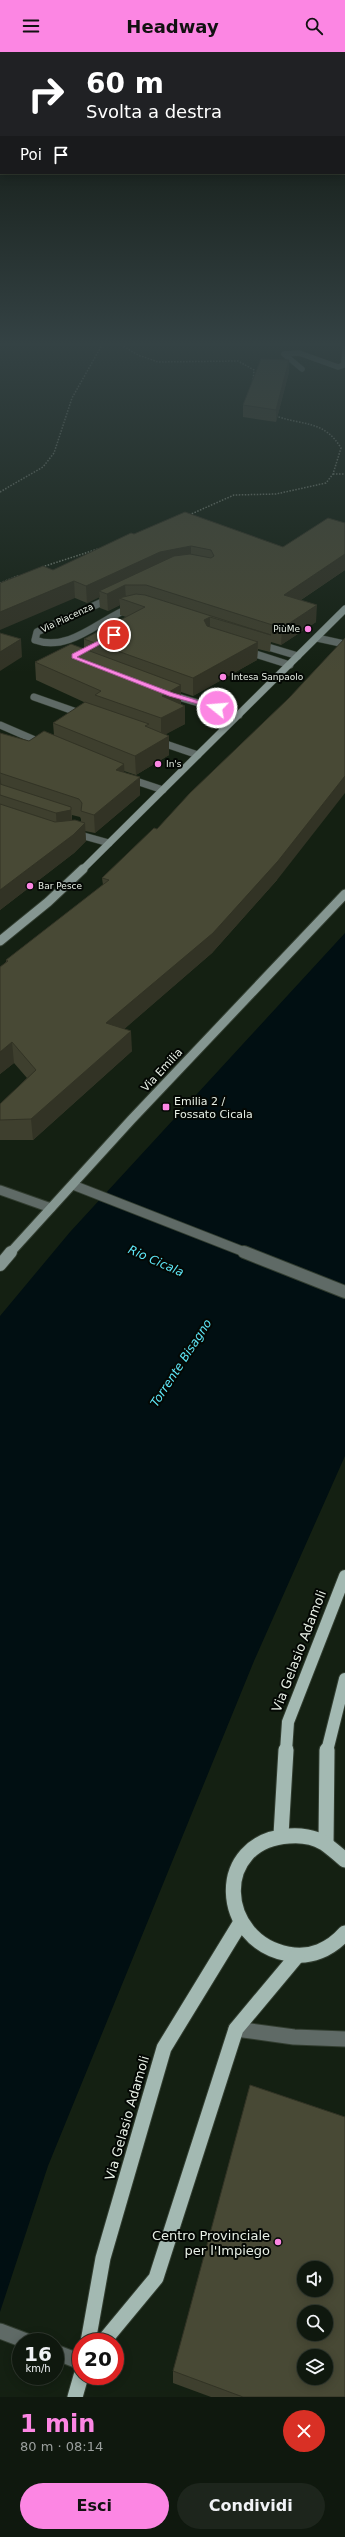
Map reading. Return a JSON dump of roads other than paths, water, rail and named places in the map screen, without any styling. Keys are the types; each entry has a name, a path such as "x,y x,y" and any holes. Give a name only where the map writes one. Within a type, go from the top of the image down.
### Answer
{"main road":[{"path":"2,937 48,902 290,665 345,609"},
{"name":"Via Emilia","path":"0,1265 131,1120 345,894"},
{"name":"Via Gelasio Adamoli","path":"281,1835 288,1722 345,1576"},
{"path":"326,1843 326,1754 345,1679"},
{"path":"345,1860 326,1843 312,1837 281,1835 269,1838 254,1847 242,1860 235,1874 232,1893 241,1922 251,1936 272,1950 297,1956 314,1953 339,1943 345,1933"},
{"name":"Via Gelasio Adamoli","path":"90,2333 103,2258 164,2048 241,1922"},
{"path":"110,2333 156,2278 236,2029 297,1956"},
{"path":"75,2397 78,2385"}],"street":[{"name":"Via Piacenza","path":"116,595 37,632 35,634 35,640 43,644 56,645 82,633 122,609 143,607"},
{"path":"317,638 345,644"},
{"path":"250,641 298,656"},
{"path":"236,648 290,665"},
{"path":"164,692 239,715"},
{"path":"34,697 90,717"},
{"path":"0,724 53,748"},
{"path":"147,738 198,755"},
{"path":"118,774 163,790"},
{"path":"63,835 77,830 109,843"},
{"path":"73,1185 345,1292"},
{"path":"0,1190 51,1208"},
{"path":"236,2029 294,2037 345,2039"},
{"path":"2,2331 12,2335"}],"water":[{"path":"345,933 345,1456 254,1661 48,2166 0,2312 0,1316 70,1232"}],"place":[{"name":"PiùMe","path":"308,629"},
{"name":"Intesa Sanpaolo","path":"223,677"},
{"name":"In's","path":"158,764"},
{"name":"Bar Pesce","path":"30,886"},
{"name":"Emilia 2 / Fossato Cicala","path":"166,1107"},
{"name":"Centro Provinciale per l'Impiego","path":"278,2242"}],"water label":[{"name":"Rio Cicala","path":"156,1261"},
{"name":"Torrente Bisagno","path":"181,1363"}]}
